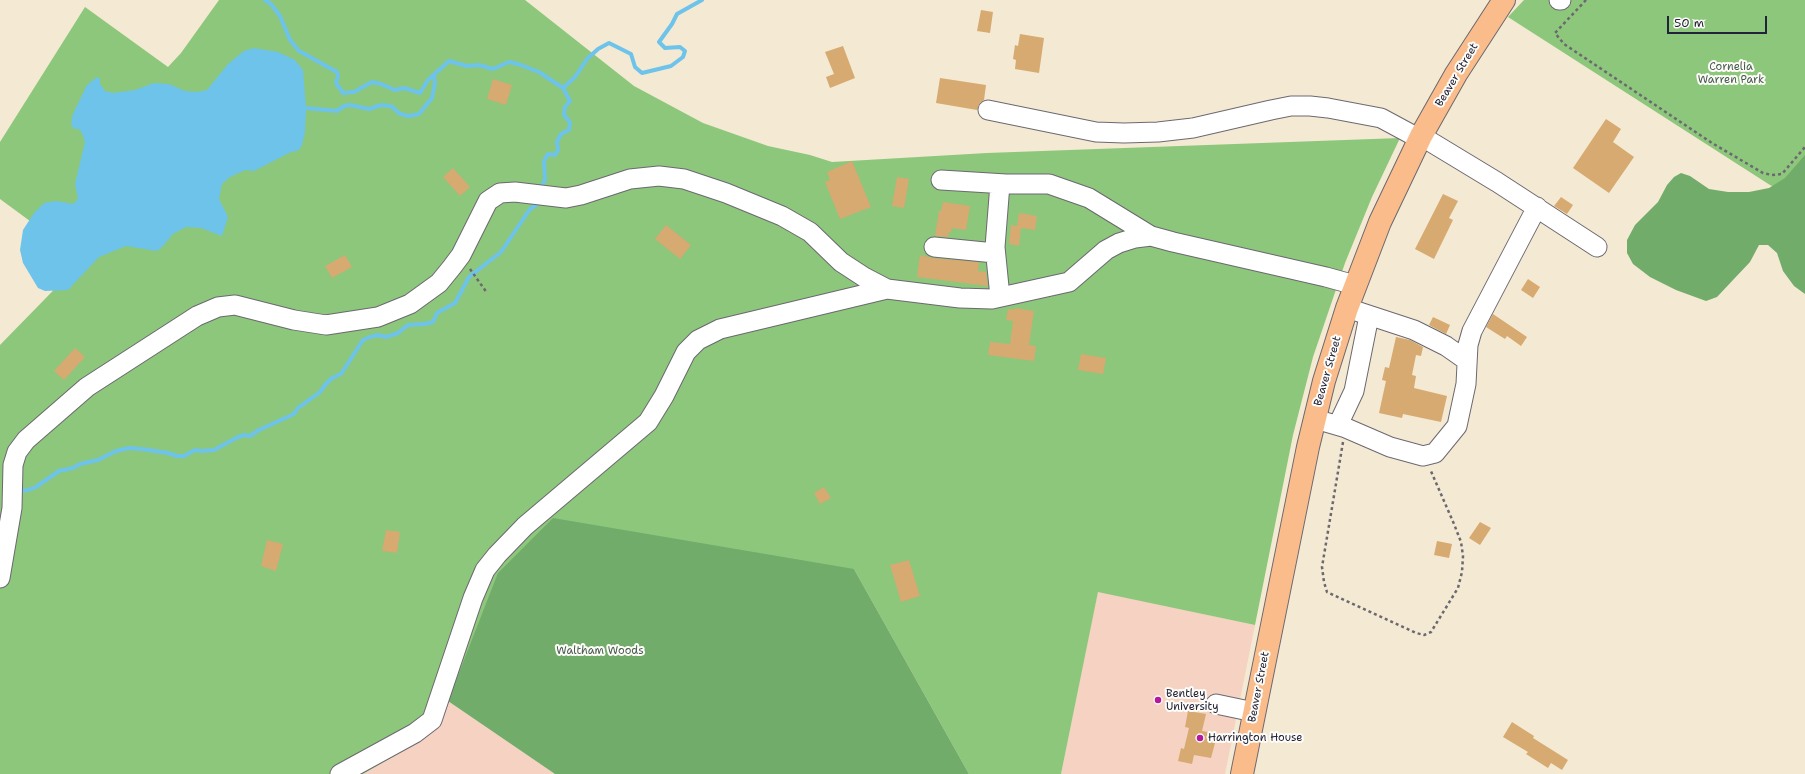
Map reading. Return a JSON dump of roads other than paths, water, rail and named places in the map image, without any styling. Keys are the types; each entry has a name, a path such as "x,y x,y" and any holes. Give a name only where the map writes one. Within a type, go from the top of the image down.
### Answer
{"main road":[{"name":"Beaver Street","path":"1242,774 1315,419 1324,381 1347,308 1388,204 1421,137 1460,68 1504,0"}],"lane":[{"path":"988,110 1096,132 1124,133 1158,132 1193,128 1291,106 1328,108 1377,117 1421,137 1538,207 1597,247"},
{"path":"0,578 12,508 13,465 17,452 26,440 87,387 197,316 218,307 235,306 294,320 326,325 378,317 410,304 439,284 461,255 488,201 500,193 515,192 566,198 581,195 630,179 660,176 684,180 726,193 782,216 810,232 841,262 864,277 887,289"},
{"path":"941,180 1000,184 1049,184 1070,191 1106,208 1151,236 1355,285"},
{"path":"1000,184 995,253 1000,297"},
{"path":"1315,419 1342,427 1381,444 1423,456 1435,453 1457,426 1466,384 1466,360 1472,331 1538,207"},
{"path":"340,774 415,733 432,720 473,598 485,570 524,526 648,422 664,396 686,352 698,340 720,329 887,289 960,298 992,299 1069,282 1106,250 1129,240 1151,236"},
{"path":"934,247 995,253"},
{"path":"1347,308 1414,330 1446,346 1466,360"},
{"path":"1342,427 1354,391 1369,316"},
{"path":"1216,704 1254,712"}],"water":[{"path":"254,48 278,52 295,60 303,70 306,108 305,132 302,145 299,150 289,153 254,171 245,170 230,177 222,184 219,199 228,217 222,236 201,228 186,227 173,234 157,251 126,246 99,257 68,290 45,291 38,288 23,263 20,250 23,230 34,213 44,203 56,201 73,204 78,199 75,184 85,142 79,129 74,129 71,124 73,114 87,85 97,77 100,79 100,84 105,91 113,93 135,90 154,83 169,84 185,91 197,92 207,90 228,64 244,51"}],"waterway":[{"path":"265,0 271,4 280,16 290,40 299,51 337,72 338,76 336,83 343,93 354,92 372,82 395,90 404,88 420,93 428,80 449,61 467,66 479,65 493,69 509,62 518,64 539,72 563,88"},
{"path":"541,189 545,179 544,161 548,154 555,155 558,150 557,142 561,134 569,130 570,122 564,115 565,107 570,101 563,88 575,77 587,59 598,49 609,43 631,54 635,67 642,73 671,66 683,57 685,51 680,47 665,48 659,42 672,24 677,14 702,0"},
{"path":"306,108 337,111 344,106 350,105 369,109 381,105 391,106 400,114 409,116 419,114 432,98 435,83 434,75"},
{"path":"20,491 36,487 59,471 98,460 116,451 129,448 168,453 177,456 184,456 195,450 214,450 238,437 244,435 250,436 259,430 294,414 298,408 320,392 332,378 341,374 363,340 378,335 386,337 398,333 408,325 433,322 437,313 455,303 469,277 501,252 530,209 539,203 540,200"}],"place":[{"name":"Bentley University","path":"1158,700"},
{"name":"Harrington House","path":"1200,738"}],"park label":[{"name":"Cornelia Warren Park","path":"1731,73"},
{"name":"Waltham Woods","path":"600,651"}]}
